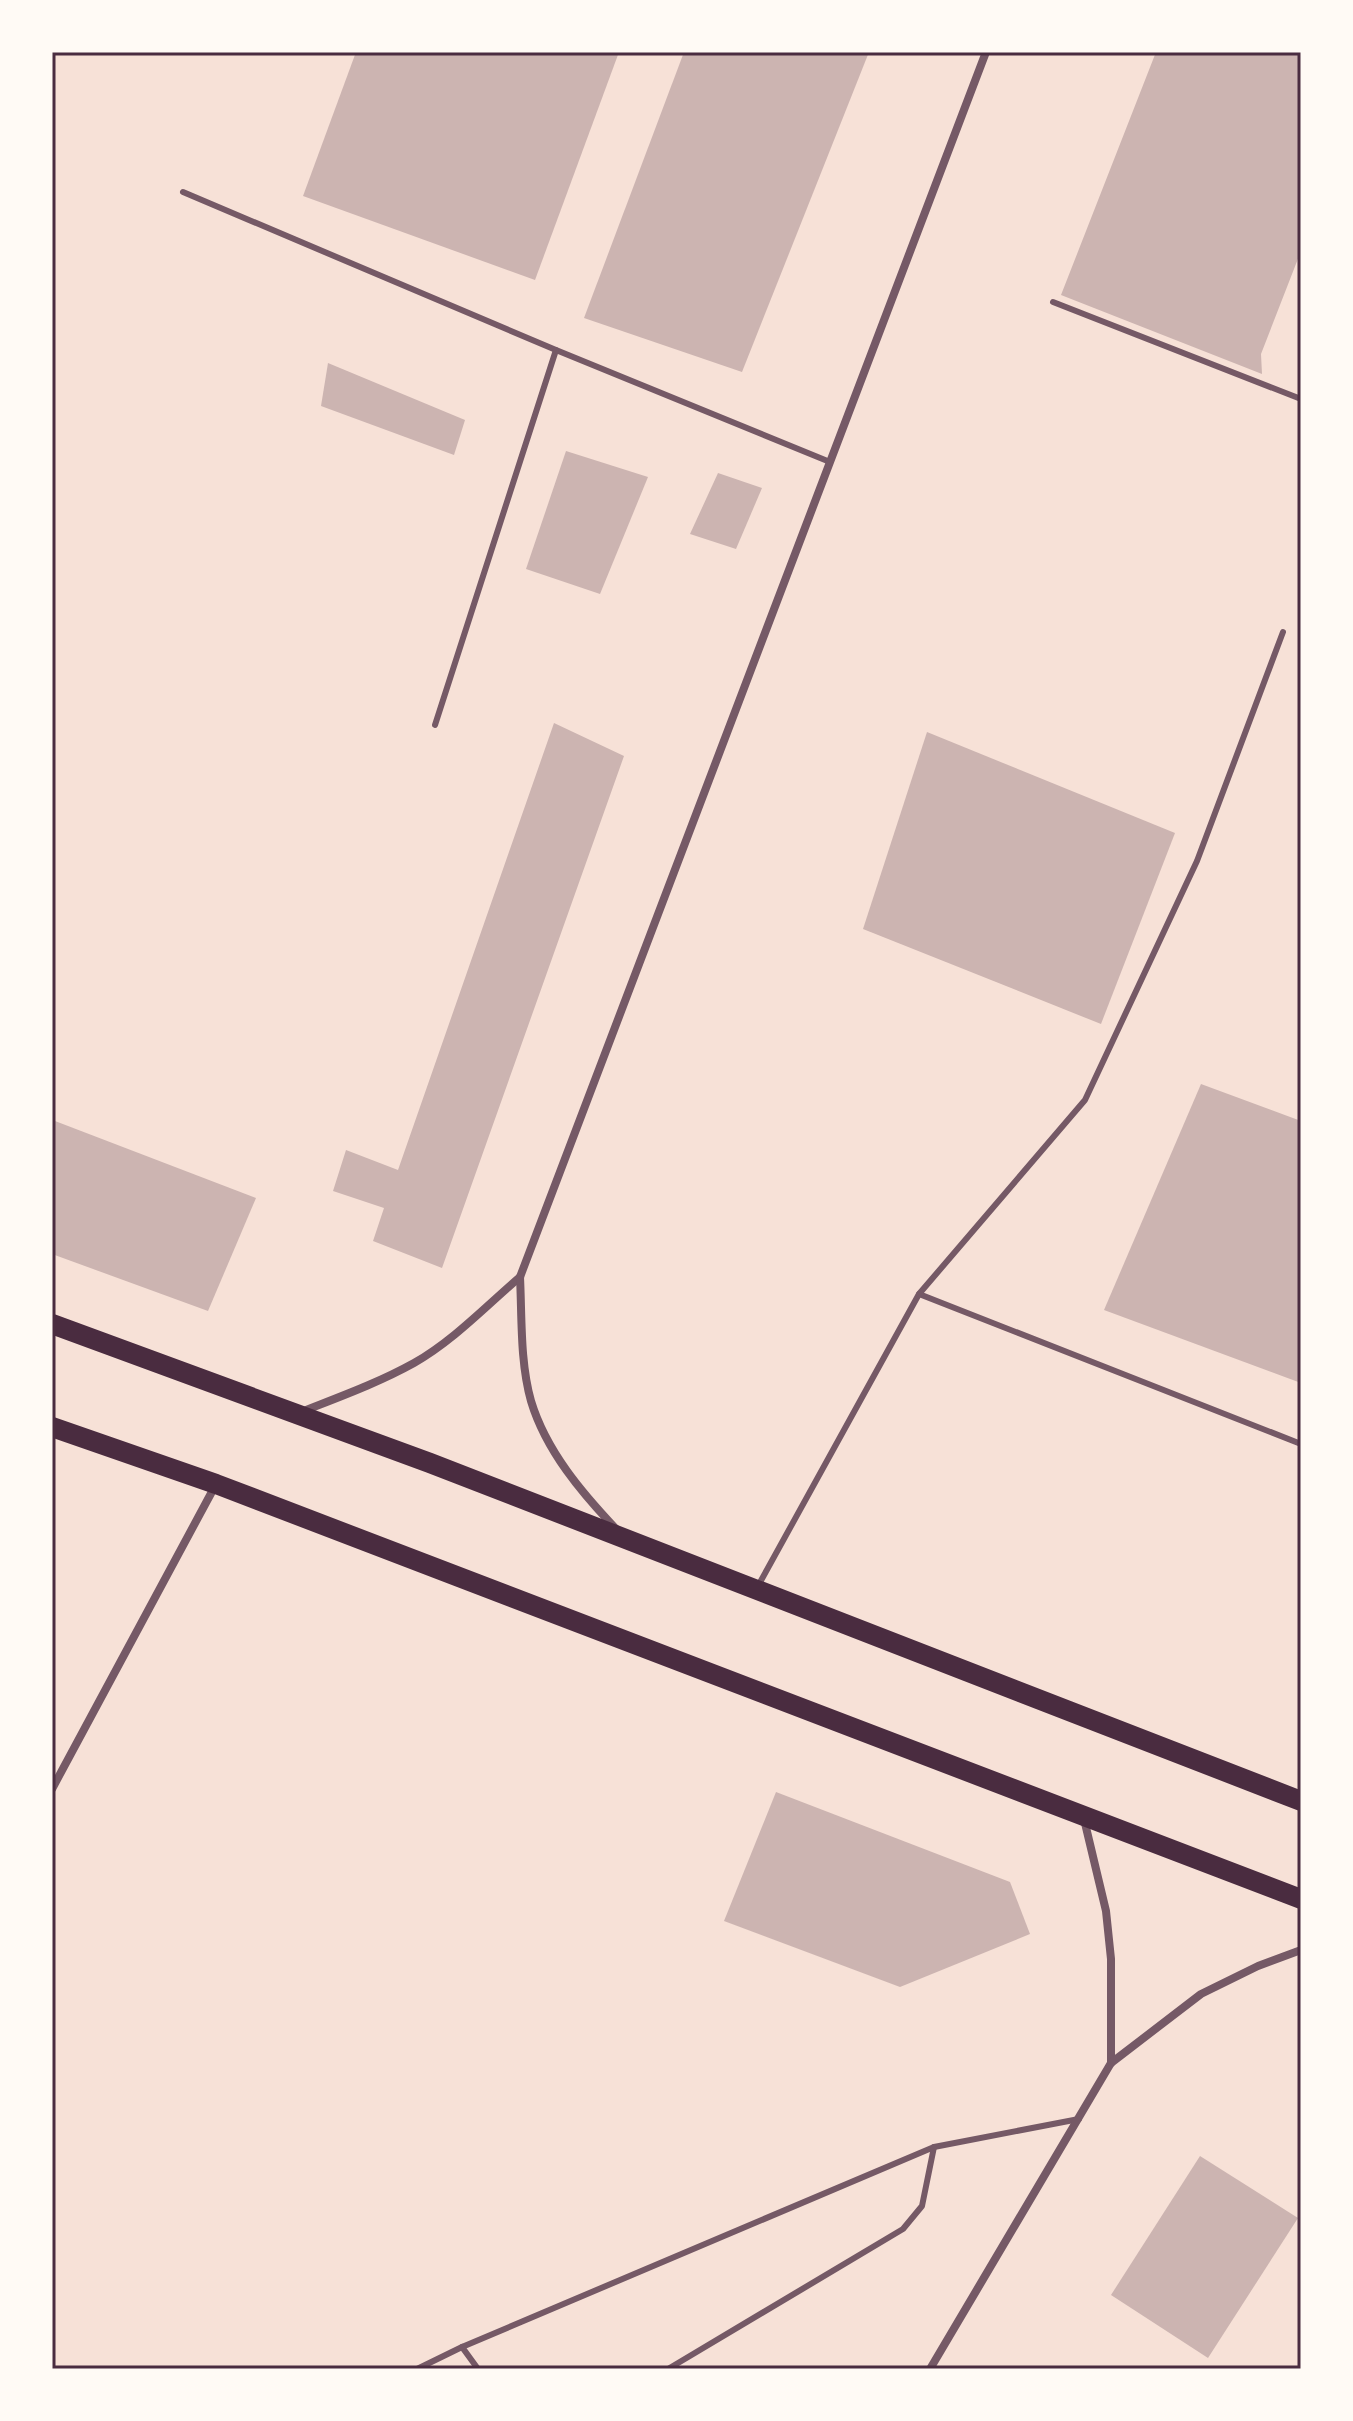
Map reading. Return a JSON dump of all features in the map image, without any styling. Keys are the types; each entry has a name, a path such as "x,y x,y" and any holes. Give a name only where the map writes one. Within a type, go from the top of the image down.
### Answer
{"main road":[{"path":"52,1324 757,1589 1301,1801"},
{"path":"52,1427 216,1484 1301,1899"}],"street":[{"path":"626,1539 581,1492 548,1440 532,1403 523,1348 520,1277 986,52"},
{"path":"297,1414 369,1385 417,1361 520,1277"},
{"path":"52,1789 216,1484"},
{"path":"1083,1814 1106,1911 1111,1959 1111,2063"},
{"path":"930,2369 1111,2063 1201,1994 1258,1966 1301,1950"}],"lane":[{"path":"183,192 830,462"},
{"path":"1053,302 1301,399"},
{"path":"435,725 556,350"},
{"path":"757,1589 919,1294 1085,1100 1197,861 1283,632"},
{"path":"919,1294 1301,1444"},
{"path":"417,2369 462,2347 934,2147 1079,2119"},
{"path":"668,2369 903,2229 922,2206 934,2147"},
{"path":"462,2347 478,2369"}],"building":[{"path":"356,52 619,52 535,280 303,196"},
{"path":"684,52 869,52 742,372 584,318"},
{"path":"1156,52 1301,52 1301,251 1261,354 1262,374 1061,295"},
{"path":"328,363 465,420 454,455 321,406"},
{"path":"566,451 648,477 600,594 526,569"},
{"path":"718,473 762,488 736,549 690,534"},
{"path":"554,723 624,756 442,1268 373,1241 384,1208 333,1191 346,1150 398,1170"},
{"path":"927,732 1175,833 1101,1024 863,929"},
{"path":"1201,1084 1301,1121 1301,1383 1104,1310"},
{"path":"55,1121 256,1198 208,1311 52,1254 52,1129"},
{"path":"776,1792 1010,1882 1030,1934 900,1987 724,1921"},
{"path":"1200,2156 1298,2218 1208,2358 1111,2295"}]}
